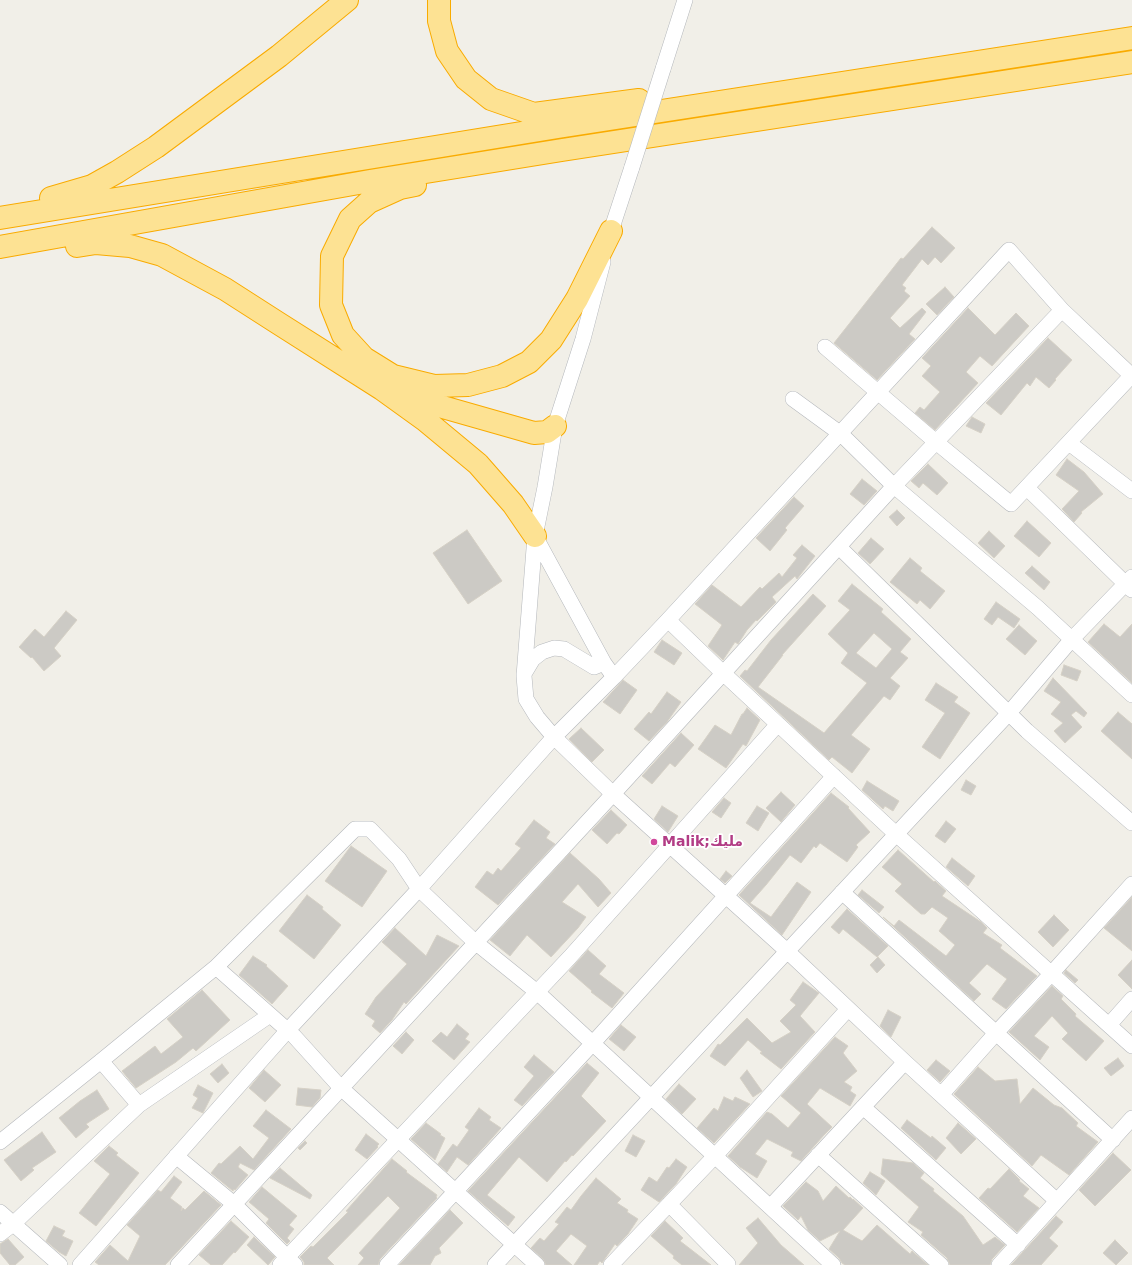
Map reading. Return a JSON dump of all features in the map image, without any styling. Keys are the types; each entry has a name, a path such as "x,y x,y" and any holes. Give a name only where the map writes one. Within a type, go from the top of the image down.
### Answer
{"highway":[{"path":"0,209 62,196 92,186 116,172 156,147 279,56 347,0"},
{"path":"439,0 439,20 447,51 466,79 491,99 534,114 633,100 914,72"},
{"path":"0,218 558,127 1132,38"},
{"path":"0,247 370,181 720,125 1132,62"},
{"path":"611,231 577,299 551,340 529,362 502,376 468,385 434,386 393,376 364,358 353,347 343,335 331,305 332,256 350,219 369,202 400,188 720,125"},
{"path":"0,256 96,243 130,246 162,255 225,289 382,389 425,420 478,464 512,504 535,536"},
{"path":"382,389 534,433 547,432 556,426"}],"street":[{"path":"685,0 611,231 583,339 556,426 535,536 524,676 526,699 537,717 554,738 613,794 787,951 905,1062 1057,1201"},
{"path":"80,1265 288,1030 419,889 554,738 614,678 841,434 879,392 1009,250 1062,310 1132,375 1011,504 936,442 879,392 825,347"},
{"path":"178,1265 613,794 894,486 1062,310"},
{"path":"793,399 841,434 894,486 1038,608 1132,695"},
{"path":"1069,443 1132,491"},
{"path":"495,1265 1009,713 1072,639 1130,584 1027,488"},
{"path":"535,536 604,663 614,678"},
{"path":"839,546 1033,736 1132,823"},
{"path":"668,620 896,834 1132,1046"},
{"path":"524,676 534,659 542,652 554,648 564,649 594,667 604,663"},
{"path":"176,1156 234,1204 288,1263 398,1139 537,992 778,724"},
{"path":"387,1265 593,1044 834,776"},
{"path":"0,1142 216,966 355,829 370,830 399,859 419,889 475,942 537,992 832,1265"},
{"path":"941,1095 1132,884"},
{"path":"842,892 1113,1140"},
{"path":"216,966 288,1030 341,1088 537,1265"},
{"path":"1108,1025 1132,999"},
{"path":"611,1265 715,1156 848,1009"},
{"path":"0,1234 13,1224 139,1106 270,1015"},
{"path":"101,1061 139,1106"},
{"path":"770,1207 905,1062"},
{"path":"863,1108 1018,1244"},
{"path":"999,1265 1132,1118"},
{"path":"818,1155 941,1265"},
{"path":"669,1204 728,1264 727,1265"},
{"path":"0,1212 60,1265"}],"building":[{"path":"932,227 955,248 941,263 935,257 928,265 922,259 902,285 906,288 904,291 910,296 890,318 900,328 922,308 926,312 909,334 915,339 877,380 834,343 901,258 903,259"},
{"path":"945,287 954,297 937,315 926,304"},
{"path":"968,308 995,335 1016,313 1029,326 992,366 980,356 966,372 978,383 935,430 915,413 920,407 924,410 940,392 922,376 931,366 922,358"},
{"path":"1048,338 1072,360 1049,388 1036,377 1030,386 1027,383 1001,415 986,403"},
{"path":"972,417 985,424 981,433 966,426"},
{"path":"1067,459 1084,472 1103,494 1081,512 1082,513 1074,522 1062,509 1079,491 1056,475"},
{"path":"928,464 948,483 937,495 923,483 919,488 911,481"},
{"path":"862,479 877,491 864,505 850,494"},
{"path":"794,497 804,506 785,528 787,530 770,551 756,538"},
{"path":"897,510 905,518 897,526 889,517"},
{"path":"1027,521 1051,543 1039,557 1014,536"},
{"path":"467,530 502,581 468,604 433,553"},
{"path":"989,531 1005,546 994,558 978,543"},
{"path":"871,538 884,549 870,564 858,553"},
{"path":"802,545 815,556 797,579 795,576 772,597 776,602 757,621 756,620 738,644 735,642 723,660 708,646 722,625 695,604 712,585 741,607 760,587 762,589 779,573 782,577 797,558 793,555"},
{"path":"910,558 922,568 920,571 945,591 930,609 920,600 917,604 890,582"},
{"path":"1032,566 1050,582 1044,590 1025,573"},
{"path":"852,584 883,609 881,612 911,639 900,652 908,658 890,678 900,686 890,700 884,696 851,735 870,749 852,773 832,757 829,760 740,676 745,670 747,671 771,640 813,594 826,606 782,655 758,687 824,733 867,683 841,663 848,653 828,634 850,610 838,601","holes":["874,633 892,649 876,668 856,653"]},
{"path":"996,602 1020,619 1014,628 998,617 992,625 984,619"},
{"path":"66,611 77,620 54,648 61,656 44,671 32,657 31,658 19,647 35,629 44,637"},
{"path":"1104,624 1120,637 1132,624 1132,683 1088,642"},
{"path":"1019,625 1037,641 1025,655 1006,639"},
{"path":"662,640 682,653 674,665 654,652"},
{"path":"1064,665 1081,671 1077,681 1061,675"},
{"path":"1053,678 1087,713 1084,717 1076,711 1071,715 1082,727 1065,743 1054,731 1063,723 1051,714 1061,702 1044,691"},
{"path":"623,680 637,690 620,714 603,702"},
{"path":"936,683 958,697 954,702 970,713 940,759 922,747 945,713 925,700"},
{"path":"667,692 681,702 667,722 649,741 634,729 649,712 651,714"},
{"path":"747,708 760,720 746,746 743,744 726,768 698,749 715,725 731,735 742,714"},
{"path":"1118,712 1132,724 1132,759 1101,731"},
{"path":"581,728 604,750 592,762 569,739"},
{"path":"681,733 694,745 675,767 670,763 652,784 642,776"},
{"path":"966,780 976,786 971,795 961,790"},
{"path":"867,781 899,801 893,811 885,806 883,809 862,790"},
{"path":"781,792 795,805 781,822 766,808"},
{"path":"831,793 849,807 848,808 870,832 856,845 858,847 847,862 820,843 816,848 814,846 801,863 790,855 750,903 771,917 797,882 811,892 782,935 739,895"},
{"path":"724,798 731,803 721,818 712,812"},
{"path":"662,806 678,816 668,832 654,819"},
{"path":"757,806 769,813 758,831 746,823"},
{"path":"611,810 627,825 607,844 592,830"},
{"path":"534,820 550,832 546,838 555,844 498,905 475,887 487,871 493,875 498,868 501,871 521,848 515,844"},
{"path":"946,821 956,829 945,843 935,836"},
{"path":"351,846 387,871 362,907 325,881"},
{"path":"898,850 946,891 942,896 981,922 987,928 983,933 1002,945 1000,948 1037,976 1006,1009 992,999 1007,979 987,964 969,983 981,994 974,1001 883,917 894,926 899,920 946,956 955,945 939,931 948,918 932,907 925,914 921,914 895,891 902,884 882,867"},
{"path":"570,853 599,879 611,893 598,907 578,884 562,902 586,917 578,928 551,957 527,935 510,956 490,940"},
{"path":"952,858 975,876 968,886 946,867"},
{"path":"726,871 732,876 725,883 720,879"},
{"path":"862,890 884,907 879,913 858,895"},
{"path":"307,895 323,907 322,909 341,925 314,959 279,931"},
{"path":"1132,897 1132,951 1104,928"},
{"path":"847,909 888,946 877,957 843,929 839,934 831,927"},
{"path":"1054,915 1069,930 1053,947 1038,932"},
{"path":"395,928 426,956 437,935 459,946 406,1004 404,1002 392,1020 380,1033 372,1026 375,1021 365,1014 376,997 407,964 382,942"},
{"path":"588,950 606,966 599,974 624,993 612,1008 591,992 592,991 569,971"},
{"path":"253,956 267,965 266,966 288,986 272,1004 239,975"},
{"path":"878,957 885,965 877,973 870,965"},
{"path":"1132,960 1132,989 1118,975"},
{"path":"1066,970 1078,980 1075,983 1064,973"},
{"path":"803,982 819,993 800,1016 815,1032 781,1069 760,1053 762,1052 748,1040 725,1066 710,1056 718,1044 720,1045 747,1018 772,1043 791,1032 780,1021 796,1005 790,1000"},
{"path":"1052,986 1063,996 1061,999 1076,1014 1075,1016 1104,1041 1086,1061 1062,1039 1068,1033 1052,1016 1034,1036 1049,1047 1040,1060 1009,1032"},
{"path":"202,990 230,1020 196,1051 193,1048 176,1062 136,1088 122,1071 155,1046 161,1054 183,1037 167,1019"},
{"path":"888,1010 901,1017 891,1037 880,1026"},
{"path":"457,1024 469,1034 465,1039 470,1042 454,1060 432,1041 441,1032 447,1037"},
{"path":"621,1025 636,1037 624,1051 609,1039"},
{"path":"406,1032 414,1040 402,1054 393,1046"},
{"path":"835,1037 848,1046 843,1053 857,1071 844,1082 852,1087 850,1091 856,1095 850,1106 820,1088 807,1104 832,1127 801,1161 791,1156 793,1152 767,1139 755,1154 767,1161 757,1178 740,1167 728,1156 767,1112 772,1114 788,1128 801,1113 781,1096"},
{"path":"534,1055 554,1072 522,1106 514,1100 534,1076 524,1067"},
{"path":"1118,1058 1124,1066 1111,1076 1104,1068"},
{"path":"936,1060 950,1071 940,1082 927,1070"},
{"path":"587,1063 599,1073 581,1096 606,1121 573,1156 572,1155 566,1162 565,1161 547,1182 519,1157 487,1195 515,1217 508,1226 468,1191"},
{"path":"222,1064 229,1073 218,1083 210,1074"},
{"path":"978,1067 995,1081 1017,1079 1020,1104 1033,1088 1054,1105 1062,1108 1078,1123 1076,1126 1098,1142 1069,1175 1041,1155 1032,1166 954,1094"},
{"path":"264,1070 281,1085 265,1102 249,1088"},
{"path":"747,1070 762,1091 753,1097 740,1078"},
{"path":"679,1084 696,1099 682,1114 666,1099"},
{"path":"198,1085 213,1093 203,1113 192,1108 198,1098 193,1095"},
{"path":"298,1088 321,1090 320,1098 312,1107 296,1105"},
{"path":"97,1090 109,1109 86,1124 89,1127 76,1138 59,1118 80,1101"},
{"path":"724,1097 733,1101 735,1097 750,1104 714,1143 697,1128 714,1108 718,1111"},
{"path":"479,1108 491,1117 489,1120 501,1128 468,1165 457,1157 447,1172 438,1164 453,1144 457,1147 469,1130 465,1127"},
{"path":"266,1110 291,1129 254,1170 240,1163 238,1167 248,1175 233,1191 211,1173 219,1163 221,1164 240,1146 253,1159 269,1138 253,1126"},
{"path":"907,1120 931,1138 932,1136 946,1148 936,1160 901,1128"},
{"path":"426,1123 445,1138 435,1160 411,1139"},
{"path":"958,1123 976,1139 961,1154 946,1138"},
{"path":"42,1132 56,1152 32,1168 34,1170 21,1181 4,1160"},
{"path":"366,1134 379,1144 367,1159 355,1150"},
{"path":"633,1135 645,1141 636,1157 625,1151"},
{"path":"305,1141 307,1143 300,1150 298,1148"},
{"path":"109,1146 118,1153 116,1155 139,1173 96,1226 79,1213 110,1174 94,1161"},
{"path":"1113,1153 1131,1170 1095,1206 1079,1190"},
{"path":"392,1159 407,1171 406,1172 437,1195 437,1198 380,1259 378,1265 358,1265 364,1258 359,1253 400,1208 388,1196 327,1258 334,1265 304,1265 304,1262 300,1257 311,1246 313,1247 348,1212 346,1211"},
{"path":"676,1159 687,1167 676,1184 659,1202 641,1190 649,1177 657,1182 667,1167 669,1168"},
{"path":"883,1159 913,1163 924,1173 920,1178 963,1216 983,1245 995,1237 1005,1245 992,1259 990,1265 950,1265 947,1258 921,1235 923,1232 908,1222 919,1207 881,1174"},
{"path":"280,1168 312,1195 310,1199 270,1178"},
{"path":"1009,1169 1020,1180 1019,1181 1029,1189 1023,1196 1039,1208 1017,1232 979,1198"},
{"path":"870,1172 885,1181 876,1195 863,1183"},
{"path":"174,1176 182,1182 170,1198 182,1207 181,1211 183,1208 185,1210 204,1191 221,1205 165,1265 99,1265 95,1262 110,1245 128,1261 140,1236 127,1225 158,1190 161,1192"},
{"path":"596,1178 621,1199 617,1203 638,1219 628,1234 617,1246 615,1244 602,1263 600,1261 597,1265 574,1265 587,1246 571,1234 556,1251 572,1265 546,1265 543,1259 531,1248 540,1238 544,1241 559,1224 555,1222 567,1207 571,1210"},
{"path":"806,1182 818,1191 823,1201 836,1186 863,1208 843,1230 862,1241 877,1225 910,1254 912,1251 928,1265 845,1265 842,1263 839,1258 829,1249 840,1231 820,1241 808,1230 801,1216 798,1220 783,1206"},
{"path":"262,1187 297,1216 289,1225 294,1229 287,1238 290,1241 287,1244 266,1223 269,1219 249,1202"},
{"path":"450,1210 463,1223 439,1248 441,1253 435,1256 430,1265 399,1265"},
{"path":"1056,1216 1063,1222 1049,1238 1058,1246 1041,1265 1011,1265"},
{"path":"758,1218 781,1245 804,1265 739,1265 758,1243 746,1228"},
{"path":"231,1221 249,1237 222,1265 211,1265 199,1255"},
{"path":"665,1221 683,1238 680,1241 711,1265 682,1265 673,1258 674,1256 651,1236"},
{"path":"54,1226 65,1231 62,1236 73,1241 66,1256 46,1241"},
{"path":"254,1237 275,1257 268,1265 247,1245"},
{"path":"8,1239 24,1257 15,1265 10,1265 0,1253 0,1244"},
{"path":"1115,1240 1128,1253 1116,1265 1103,1253"}],"place":[{"name":"Malik;مليك","path":"654,842"}]}
